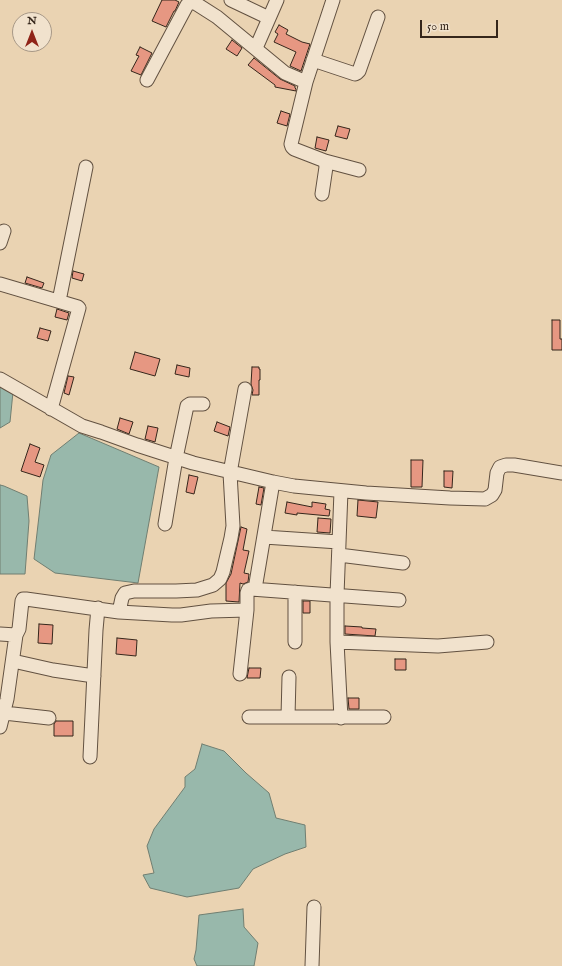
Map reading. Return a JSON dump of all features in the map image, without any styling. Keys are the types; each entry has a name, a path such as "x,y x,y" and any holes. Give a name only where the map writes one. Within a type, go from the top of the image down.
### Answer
{"street":[{"path":"231,0 269,18"},
{"path":"256,48 277,0"},
{"path":"333,0 306,82 291,144 294,149 325,161 359,170"},
{"path":"147,80 187,5 191,1 214,14 284,73 306,82"},
{"path":"313,60 355,74 357,73 378,17"},
{"path":"322,194 326,167 325,161"},
{"path":"59,301 86,167"},
{"path":"0,284 79,308 51,409"},
{"path":"0,379 82,426 137,446 193,463 273,482 341,491 485,499 492,495 495,490 497,472 500,467 514,465 562,473"},
{"path":"119,612 122,598 126,594 134,591 197,590 213,585 220,579 229,548 233,526 230,472 245,389"},
{"path":"165,524 176,458 187,406 190,404 203,404"},
{"path":"255,589 273,482"},
{"path":"340,718 337,595 341,491"},
{"path":"264,537 339,548 404,564"},
{"path":"240,674 247,593 250,589 399,600"},
{"path":"295,592 295,642"},
{"path":"0,727 8,699 16,635 19,629 23,599 26,598 119,612 182,615 211,611 246,610"},
{"path":"90,757 98,608"},
{"path":"0,634 16,635"},
{"path":"337,642 438,646 487,642"},
{"path":"13,661 53,670 94,676"},
{"path":"288,717 289,677"},
{"path":"4,713 49,718"},
{"path":"249,717 384,717"},
{"path":"312,966 314,907"}],"shaded area":[{"path":"0,384 13,392 10,422 0,428"},
{"path":"79,433 159,467 138,583 55,573 34,559 43,480 51,455"},
{"path":"0,485 27,496 29,521 25,574 0,574"},
{"path":"202,744 224,751 269,793 276,818 305,825 306,847 285,854 253,869 239,888 187,897 150,888 143,875 154,873 147,846 154,829 185,787 185,777 195,769"},
{"path":"243,909 244,927 258,943 254,966 197,966 194,959 199,915"}],"building":[{"path":"162,0 175,0 179,2 166,27 152,21"},
{"path":"279,25 288,30 286,34 302,42 310,44 301,71 290,66 296,52 274,42 278,34 275,32"},
{"path":"232,40 242,48 237,56 226,49"},
{"path":"140,47 152,53 141,75 131,71 139,56 136,55"},
{"path":"254,58 280,79 295,86 296,91 275,87 275,85 248,65"},
{"path":"281,111 290,114 287,126 277,123"},
{"path":"338,126 350,129 347,139 335,136"},
{"path":"317,137 329,140 326,151 315,148"},
{"path":"73,271 84,274 82,281 72,278"},
{"path":"27,277 44,283 42,288 25,283"},
{"path":"57,309 69,313 67,320 55,317"},
{"path":"552,320 560,320 560,339 562,339 562,350 552,350"},
{"path":"40,328 51,331 48,341 37,338"},
{"path":"135,352 160,359 155,376 130,369"},
{"path":"177,365 190,368 189,377 175,374"},
{"path":"252,367 259,367 260,369 259,395 252,395"},
{"path":"68,376 74,377 69,395 64,393"},
{"path":"120,418 133,422 129,434 117,429"},
{"path":"217,422 230,427 228,436 214,431"},
{"path":"148,426 158,428 155,442 145,439"},
{"path":"30,444 40,448 35,462 44,465 40,477 21,471"},
{"path":"411,460 423,460 422,487 411,487"},
{"path":"444,471 453,471 452,488 444,487"},
{"path":"189,475 198,477 194,494 186,492"},
{"path":"259,487 264,488 261,505 256,504"},
{"path":"358,500 378,502 376,518 357,516"},
{"path":"287,502 312,507 312,502 326,504 325,509 330,510 329,516 285,513"},
{"path":"318,518 331,519 330,533 317,532"},
{"path":"241,527 247,529 243,550 249,551 244,573 249,574 248,582 243,584 240,583 239,602 226,601 226,583 231,574"},
{"path":"303,601 310,601 310,613 303,613"},
{"path":"39,624 53,625 52,644 38,643"},
{"path":"345,626 376,629 375,636 345,634"},
{"path":"117,638 137,640 136,656 116,654"},
{"path":"395,659 406,659 406,670 395,670"},
{"path":"249,668 261,668 260,678 247,678"},
{"path":"348,698 359,698 359,709 349,709"},
{"path":"56,721 73,721 73,736 54,736 54,724"}]}
